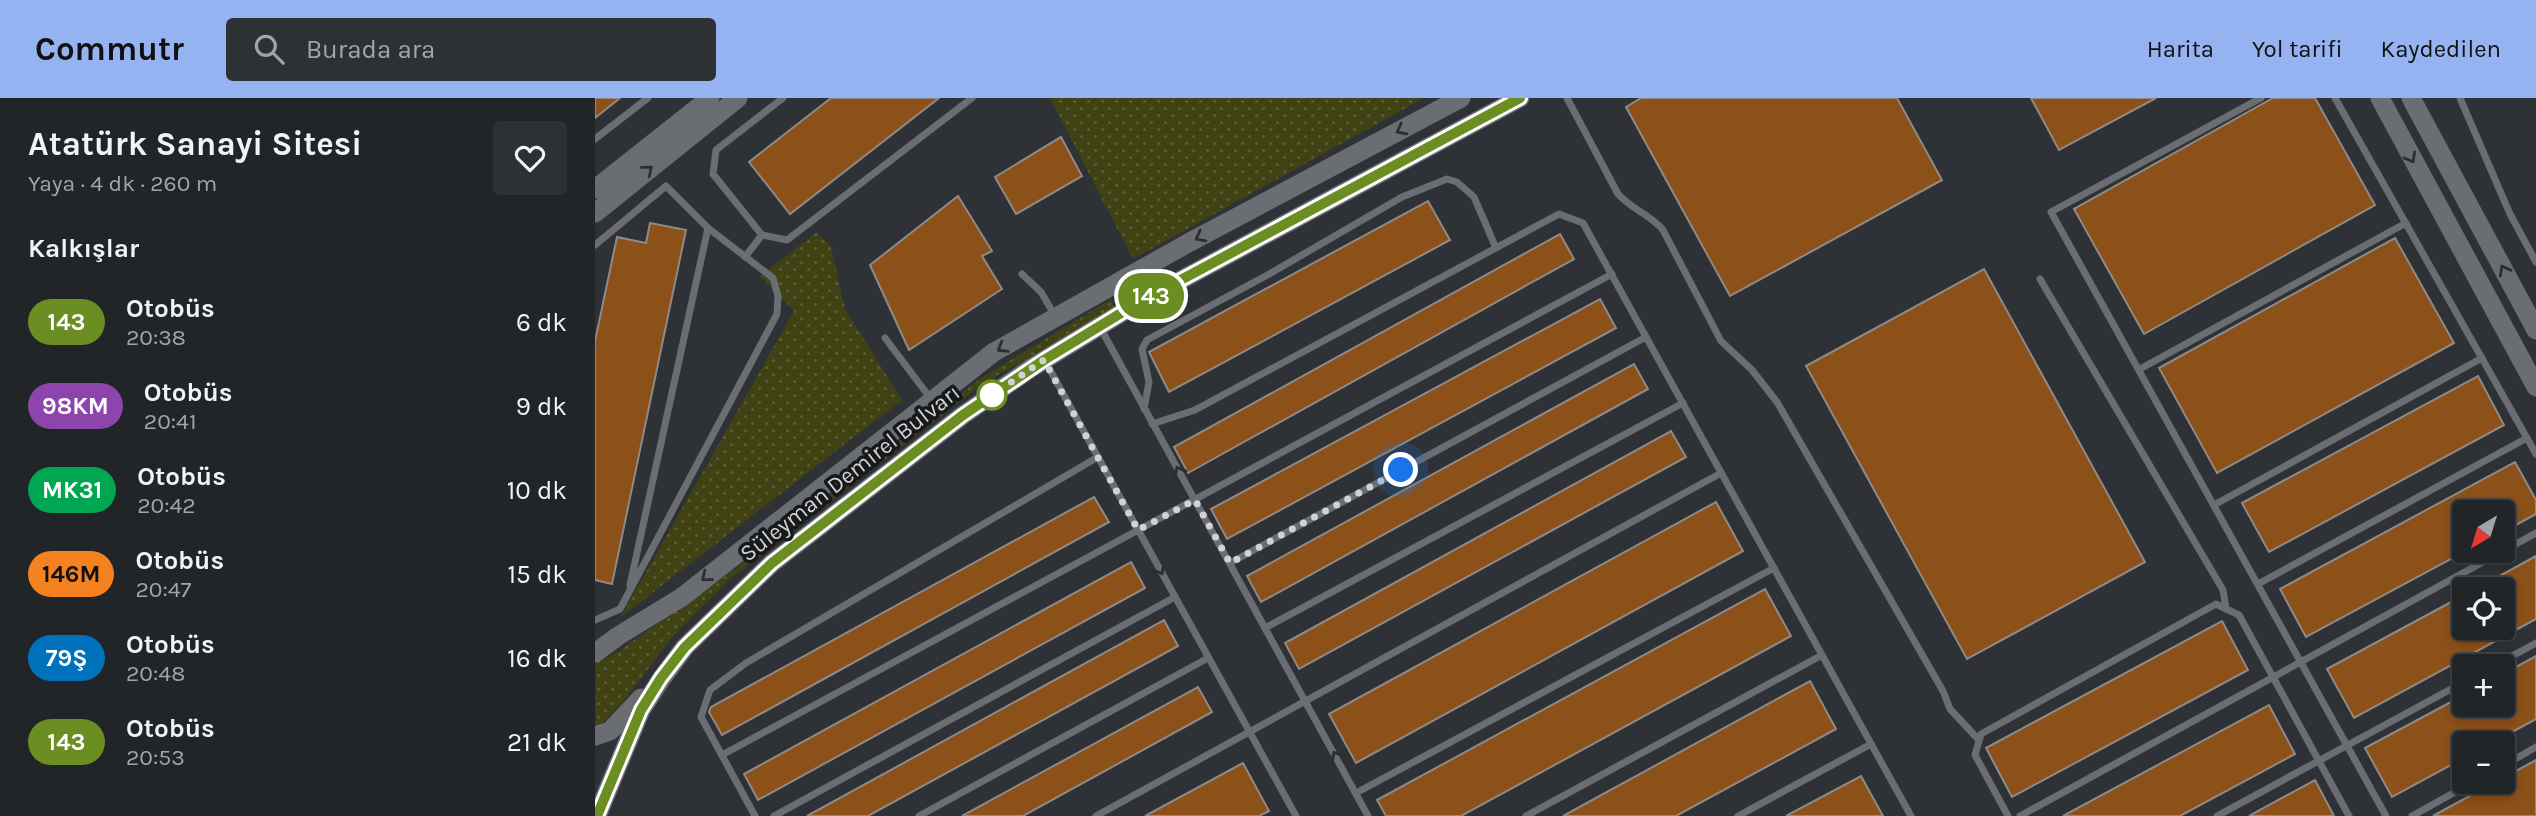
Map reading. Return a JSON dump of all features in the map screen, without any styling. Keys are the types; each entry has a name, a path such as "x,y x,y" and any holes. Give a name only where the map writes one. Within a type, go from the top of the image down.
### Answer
{"street":[{"path":"595,189 710,98"},
{"path":"595,213 738,98"},
{"name":"Süleyman Demirel Bulvarı","path":"618,636 682,597 994,352 1202,235 1461,98"},
{"name":"Süleyman Demirel Bulvarı","path":"597,816 641,710 661,678 685,647 772,563 963,415 1044,360 1136,304 1520,98"},
{"path":"2380,98 2536,387"},
{"path":"2411,98 2536,330"},
{"path":"595,646 618,636"},
{"path":"595,653 618,636"},
{"path":"595,736 610,731 661,678"}],"lane":[{"path":"595,139 648,98"},
{"path":"783,98 716,150 713,174 762,236 787,240 972,98"},
{"path":"1567,98 1618,194 1629,206 1663,230 1721,341 1752,370 1773,396 1943,691 1950,709 1979,740"},
{"path":"2261,98 2051,212 2386,816"},
{"path":"2335,98 2536,454"},
{"path":"2460,98 2510,214 2536,262"},
{"path":"1144,410 1149,382 1142,349 1147,340 1271,273 1402,197 1447,179 1452,180 1474,197 1496,248"},
{"path":"595,620 620,609 628,596 777,314 778,296 773,278 708,228 666,186 596,247"},
{"path":"1152,424 1195,410 1559,214 1583,223 1910,816"},
{"path":"2140,369 2406,223"},
{"path":"628,596 708,228"},
{"path":"745,257 762,236"},
{"path":"1022,274 1041,292 1055,316"},
{"path":"722,755 1612,274"},
{"path":"2041,279 2223,590 2226,609"},
{"path":"1100,326 1369,816"},
{"path":"1230,563 1646,337"},
{"path":"885,338 932,400"},
{"path":"2214,505 2482,358"},
{"path":"1044,360 1296,816"},
{"path":"1265,628 1683,403"},
{"path":"2258,584 2527,438"},
{"path":"755,816 701,717 710,690 746,663 1097,457"},
{"path":"1097,816 1721,473"},
{"path":"2020,816 2536,533"},
{"path":"1356,793 1774,568"},
{"path":"774,816 1175,597"},
{"path":"2008,816 1975,755 1981,734 2216,604 2239,615 2349,816"},
{"path":"2515,654 2536,643"},
{"path":"1526,816 1822,655"},
{"path":"919,816 1208,658"},
{"path":"2217,816 2452,689"},
{"path":"1738,816 1871,744"},
{"path":"2515,759 2536,747"},
{"path":"2412,816 2452,794"}],"shaded area":[{"path":"1050,98 1424,98 1133,259"},
{"path":"817,232 831,247 845,309 902,400 620,618 794,311 760,276"},
{"path":"1111,299 1115,308 984,383 730,579 674,635 622,703 595,730 595,663 613,655 731,572 981,378"}],"building":[{"path":"595,98 620,98 595,118"},
{"path":"831,98 939,98 790,214 749,162"},
{"path":"1641,98 1897,98 1942,180 1730,296 1626,107"},
{"path":"2031,98 2156,98 2059,150"},
{"path":"2273,98 2315,98 2375,205 2144,334 2074,209"},
{"path":"1061,137 1082,176 1016,214 995,177"},
{"path":"958,196 992,251 982,256 1002,289 909,350 870,265"},
{"path":"1428,201 1450,240 1169,392 1149,352"},
{"path":"650,223 686,230 612,584 595,580 595,341 617,237 646,243"},
{"path":"1560,234 1574,259 1188,473 1174,447"},
{"path":"2395,238 2454,343 2217,473 2159,368"},
{"path":"1984,269 2145,562 1967,659 1806,366"},
{"path":"1600,299 1616,328 1227,539 1211,509"},
{"path":"1634,364 1648,389 1261,602 1247,576"},
{"path":"2478,376 2504,425 2269,552 2242,503"},
{"path":"1671,431 1686,457 1299,669 1285,643"},
{"path":"2515,462 2536,500 2536,514 2515,525 2515,500 2452,500 2452,558 2306,637 2280,589"},
{"path":"1094,497 1109,522 722,735 709,712 711,707"},
{"path":"1716,502 1743,551 1356,763 1329,714"},
{"path":"2536,556 2536,619 2515,630 2515,577 2498,577"},
{"path":"1131,562 1145,588 758,800 744,774"},
{"path":"1765,589 1791,636 1461,816 1386,816 1377,800"},
{"path":"2452,601 2452,640 2497,640 2472,654 2452,654 2452,665 2354,718 2327,669"},
{"path":"1164,620 1178,646 868,816 807,816"},
{"path":"2222,621 2248,670 2012,797 1986,748"},
{"path":"2536,656 2536,719 2514,731 2452,731 2452,764 2392,797 2365,748 2452,701 2452,717 2515,717 2515,667"},
{"path":"1810,681 1836,729 1676,816 1563,816"},
{"path":"1198,687 1212,712 1023,816 962,816"},
{"path":"2269,705 2295,754 2180,816 2063,816"},
{"path":"2536,760 2536,816 2433,816 2473,794 2515,794 2515,771"},
{"path":"1243,763 1269,811 1259,816 1145,816"},
{"path":"1861,776 1883,816 1786,816"},
{"path":"2315,780 2334,816 2249,816"}],"bus line":[{"name":"143","path":"597,816 641,710 661,678 685,647 772,563 963,415 1044,360 1136,304 1520,98"}],"route":[{"path":"992,395 986,399 1044,360 1138,530 1195,500 1230,563 1401,470"}]}
